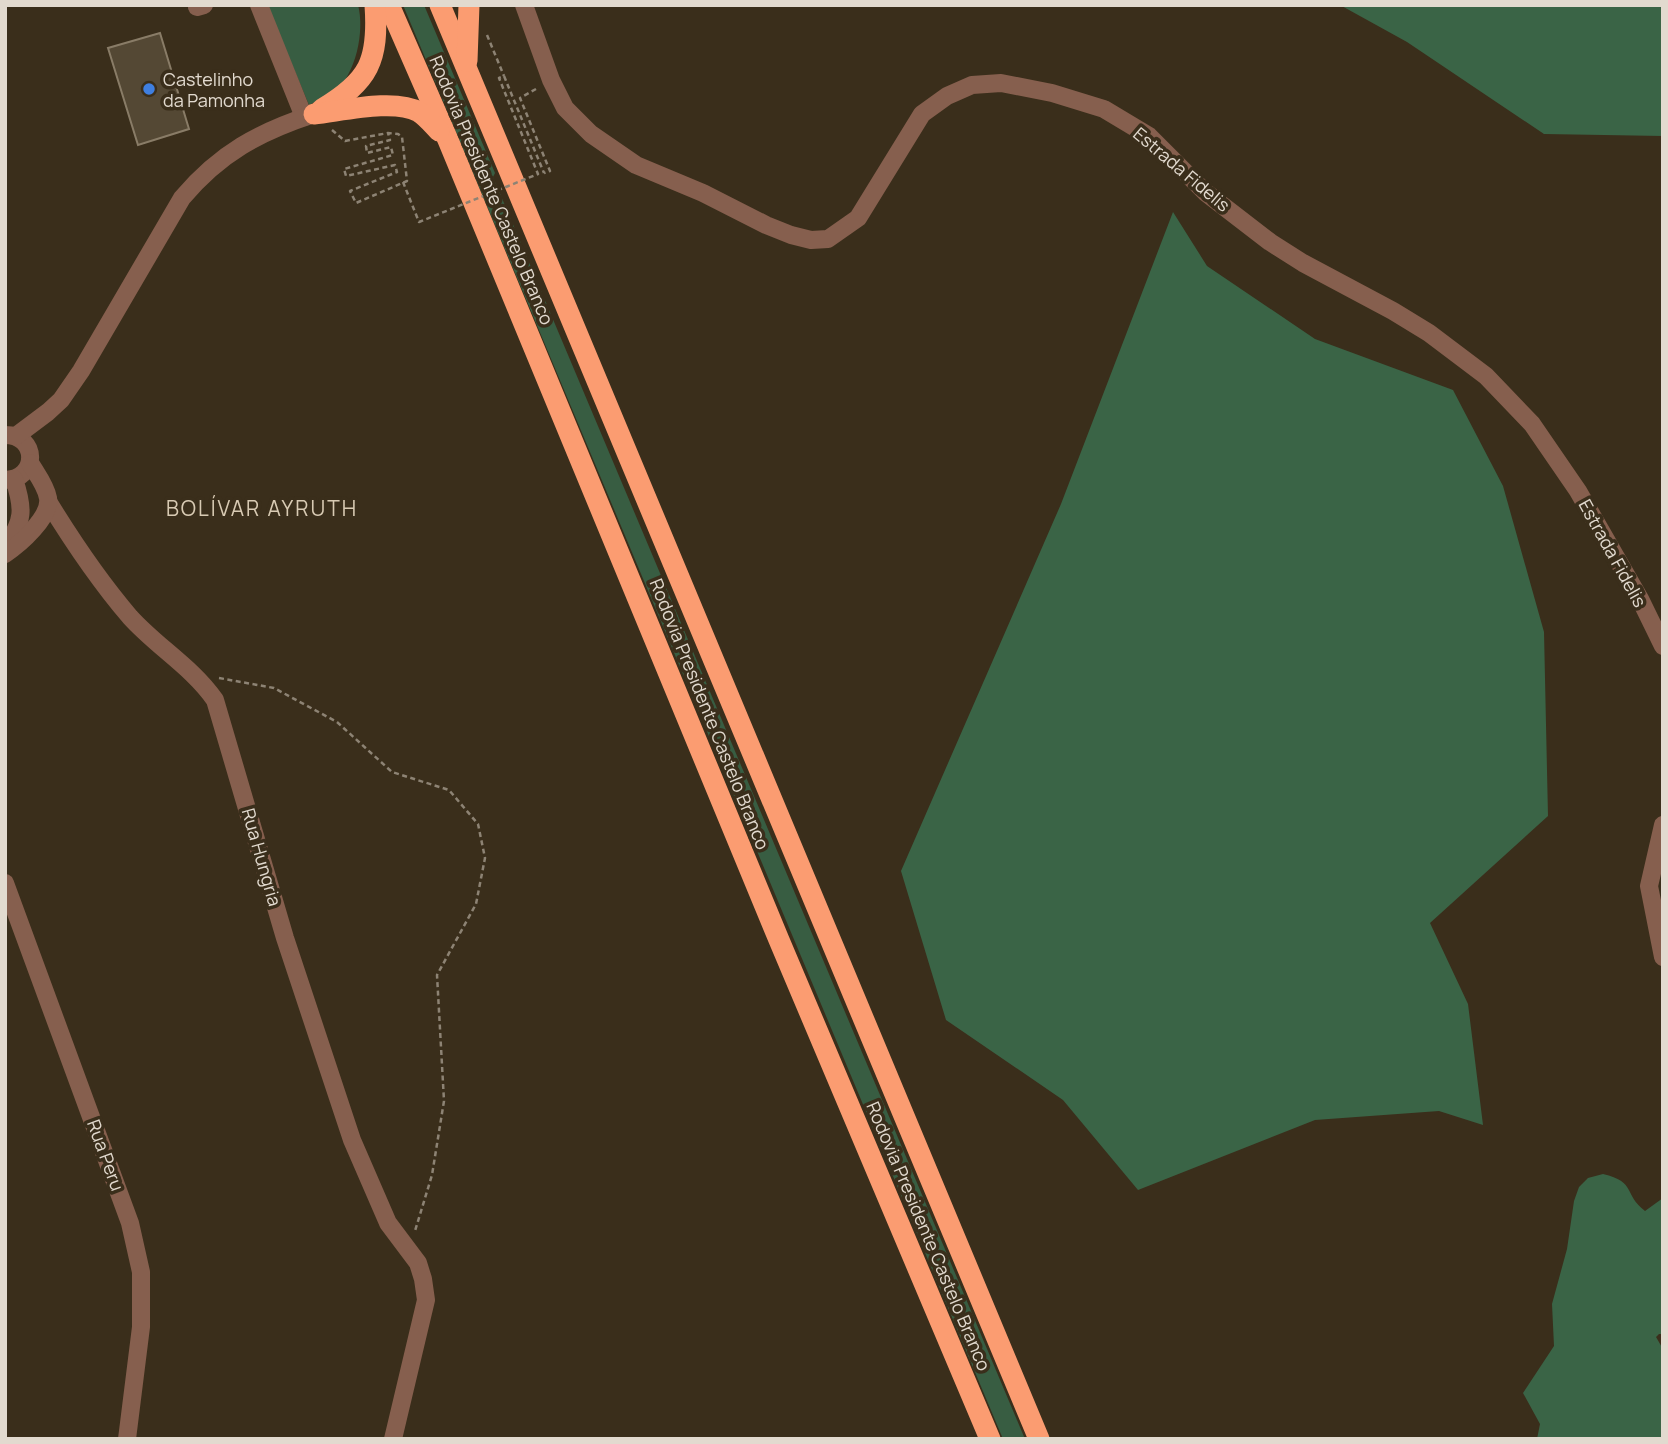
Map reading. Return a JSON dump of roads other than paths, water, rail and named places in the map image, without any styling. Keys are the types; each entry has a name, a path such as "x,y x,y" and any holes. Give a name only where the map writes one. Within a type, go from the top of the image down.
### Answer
{"highway":[{"path":"309,116 345,96 364,75 372,61 375,44 375,5"},
{"name":"Rodovia Presidente Castelo Branco","path":"389,5 448,139 779,940 990,1439"},
{"name":"Rodovia Presidente Castelo Branco","path":"440,5 1038,1439"},
{"path":"466,12 467,66"},
{"path":"309,116 393,105 406,107 424,116 448,139"}],"street":[{"path":"11,436 48,412 61,400 182,198 201,176 242,144 309,116 260,5"},
{"name":"Estrada Fidelis","path":"523,5 551,80 565,108 579,124 609,149 636,165 703,193 766,225 811,240 828,239 858,218 922,114 947,96 972,85 1001,83 1052,93 1104,109 1149,136 1205,192 1270,242 1429,333 1486,376 1532,425 1578,491 1640,598 1663,646"},
{"path":"5,547 18,529 22,503 9,480 28,469 30,456 48,412"},
{"name":"Rua Hungria","path":"11,436 30,456 48,495 48,503 73,542 129,615 192,672 215,700 285,938 352,1140 388,1223 421,1271 426,1300 393,1439"},
{"path":"5,554 17,546 42,519 48,503"},
{"path":"1663,825 1649,886 1663,957"},
{"name":"Rua Peru","path":"5,883 130,1223 141,1272 141,1327 127,1439"}],"place":[{"name":"Castelinho da Pamonha","path":"149,89"}],"district":[{"name":"BOLÍVAR AYRUTH","path":"262,508"}]}
